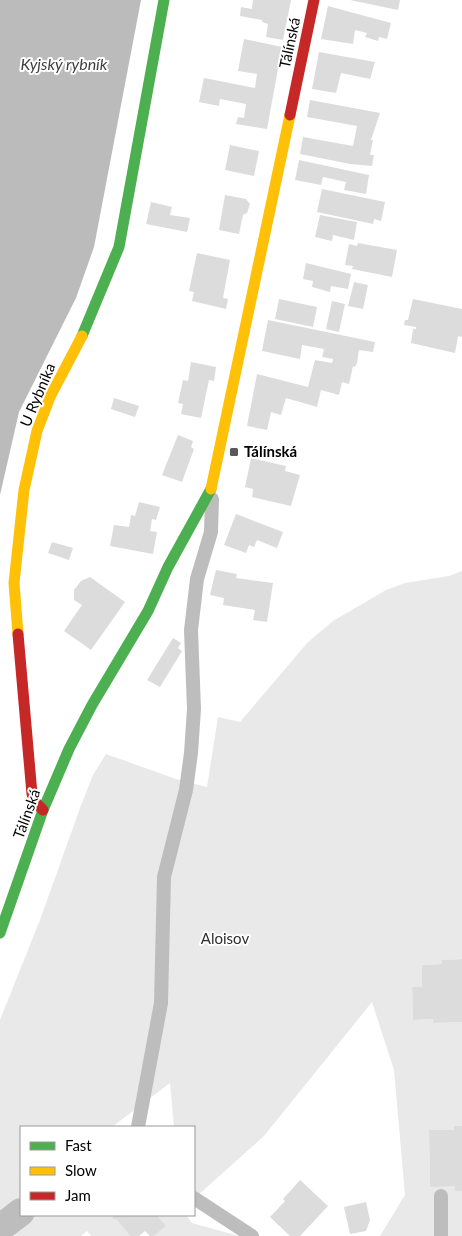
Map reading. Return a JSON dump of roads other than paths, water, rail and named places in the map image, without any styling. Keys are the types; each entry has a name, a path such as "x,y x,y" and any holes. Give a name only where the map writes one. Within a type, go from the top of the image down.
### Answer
{"street":[{"name":"U Rybníka","path":"43,810 35,802 32,794 14,583 24,490 37,431 50,397 80,340 119,248 164,0"},
{"name":"Tálínská","path":"0,933 43,810 69,749 92,705 148,611 168,567 213,485 314,0"},
{"path":"0,1228 20,1213"}],"lane":[{"path":"138,1126 162,1003 164,877 186,790 191,754 194,709 190,630 197,579 211,532 213,485"},
{"path":"441,1196 441,1236"},
{"path":"195,1199 252,1236"}],"water":[{"name":"Kyjský rybník","path":"0,0 141,0 94,247 76,298 19,412 0,495"}],"place":[{"name":"Tálínská","path":"234,452"}],"park label":[{"name":"Aloisov","path":"225,939"}]}
